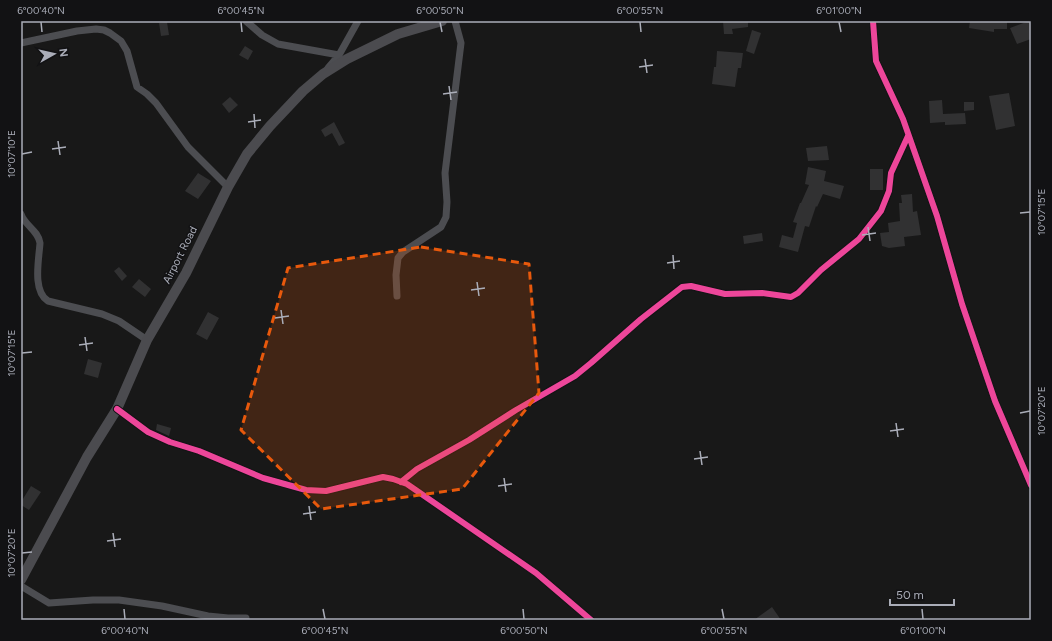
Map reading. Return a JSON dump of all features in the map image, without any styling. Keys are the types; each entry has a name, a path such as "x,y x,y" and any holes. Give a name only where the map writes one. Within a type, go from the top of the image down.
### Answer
{"main road":[{"name":"Airport Road","path":"21,580 87,457 117,409 147,340 186,273 228,186 247,154 270,126 303,91 323,74 347,59 398,34 442,21"}],"street":[{"path":"246,21 262,35 278,44 339,55"},
{"path":"323,74 339,55 358,21"},
{"path":"397,296 396,275 398,258 403,252 441,227 446,217 447,202 445,173 461,43 455,21"},
{"path":"873,21 876,61 895,102 937,216 962,304 995,401 1031,485"},
{"path":"21,43 77,31 104,30 110,33 121,41 127,51 137,87 156,103 188,147 228,186"},
{"path":"401,482 417,469 469,440 516,410 575,376 641,319 682,287 691,286 725,294 762,293 790,297 798,293 821,270 859,239 881,211 889,191 891,173 908,136"},
{"path":"21,214 23,223 37,234 39,238 38,284 40,292 44,298 48,301 102,314 119,321 147,340"},
{"path":"117,409 148,432 170,442 199,451 263,478 306,490 326,491 383,477 407,484 536,573 591,620"},
{"path":"21,586 49,603 119,600 162,606 208,616 246,618"}],"highlighted area":[{"path":"421,247 529,264 539,393 462,489 321,509 241,430 288,268"}],"building":[{"path":"723,21 748,21 748,27 732,29 733,34 724,34"},
{"path":"970,21 1007,21 1007,29 994,29 994,32 969,28"},
{"path":"1031,21 1031,39 1017,44 1010,28"},
{"path":"167,22 169,35 161,36 159,23"},
{"path":"752,30 761,33 754,54 746,51"},
{"path":"245,46 253,51 248,60 239,55"},
{"path":"717,51 743,53 741,68 738,68 735,87 712,84 714,67 716,67"},
{"path":"1009,93 1015,126 996,130 989,96"},
{"path":"230,97 238,105 229,113 222,104"},
{"path":"942,100 943,114 965,113 966,124 945,125 945,122 930,123 929,101"},
{"path":"964,102 974,102 974,110 964,111"},
{"path":"334,122 345,143 339,146 332,133 325,137 321,130"},
{"path":"827,146 829,160 808,161 806,148"},
{"path":"808,167 826,171 824,181 844,186 840,199 823,194 817,207 816,206 809,227 805,226 798,252 779,247 782,235 793,238 797,223 793,222 809,185 805,184"},
{"path":"870,169 883,169 883,190 870,190"},
{"path":"198,173 211,181 198,199 185,191"},
{"path":"912,194 913,212 917,211 921,235 904,237 905,246 889,248 882,246 880,233 889,232 888,223 900,221 899,203 902,203 901,195"},
{"path":"762,233 763,241 744,244 743,236"},
{"path":"119,267 127,276 122,281 114,271"},
{"path":"139,279 151,289 145,297 132,287"},
{"path":"208,312 219,318 207,340 196,334"},
{"path":"88,359 102,363 98,378 84,374"},
{"path":"157,424 171,428 169,436 156,430"},
{"path":"31,486 41,492 29,510 21,505 21,502"},
{"path":"772,607 781,620 754,620"}],"cycle path":[{"path":"873,21 876,61 903,119 937,216 962,304 995,401 1031,485"},
{"path":"401,482 417,469 469,440 516,410 575,376 641,319 682,287 691,286 725,294 762,293 791,297 798,293 821,270 859,239 881,211 889,191 891,173 908,136"},
{"path":"117,409 148,432 170,442 199,451 263,478 306,490 326,491 383,477 407,484 536,573 591,620"}]}
